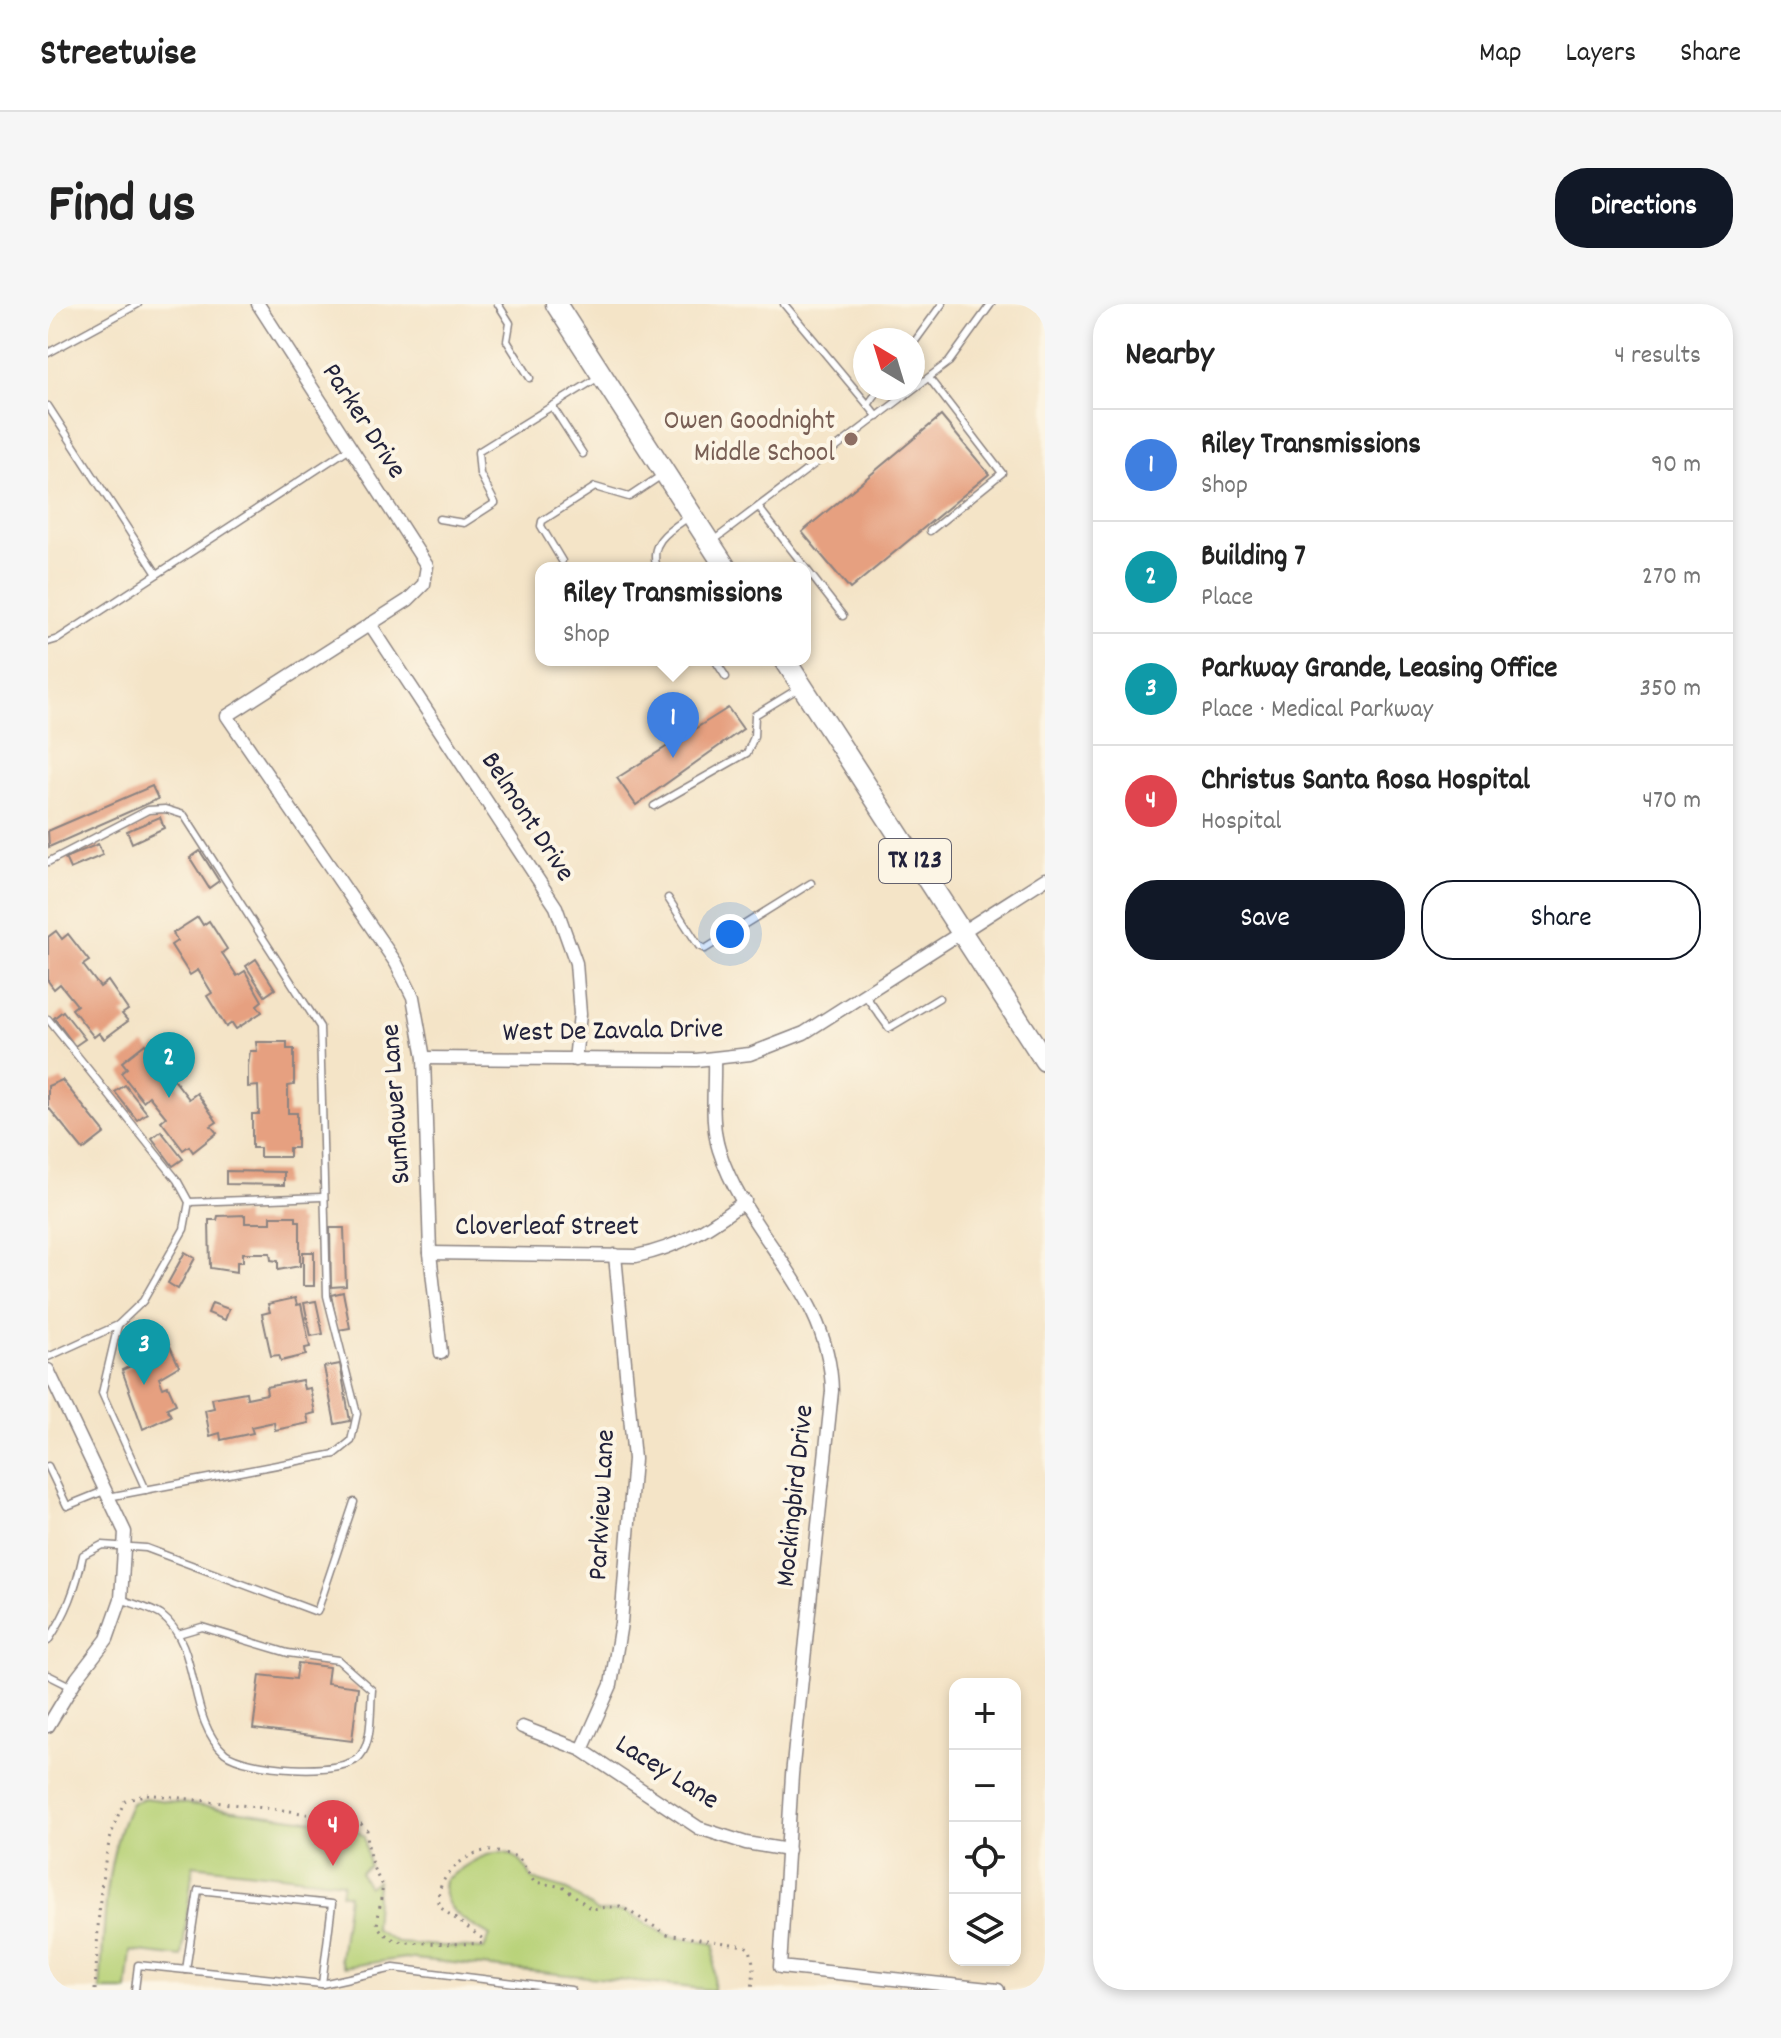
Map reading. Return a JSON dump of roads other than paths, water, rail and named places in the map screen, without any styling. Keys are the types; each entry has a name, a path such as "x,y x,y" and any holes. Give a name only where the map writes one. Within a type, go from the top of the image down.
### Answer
{"main road":[{"path":"556,304 722,562"},
{"name":"TX 123","path":"789,666 1045,1061"}],"street":[{"name":"Parker Drive","path":"258,304 427,566 424,584 408,600 370,624"},
{"name":"Sunflower Lane","path":"370,624 227,716 396,963 413,997 424,1058 430,1253 441,1353"},
{"name":"Belmont Drive","path":"370,624 556,907 576,963 580,1014 575,1060"},
{"name":"West De Zavala Drive","path":"424,1058 714,1059 777,1046 1045,879"},
{"name":"Mockingbird Drive","path":"714,1059 718,1148 745,1201 801,1290 822,1330 831,1358 832,1391 792,1775 780,1967 995,1990"},
{"name":"Cloverleaf Street","path":"430,1253 636,1256 669,1249 701,1234 745,1201"},
{"name":"Parkview Lane","path":"582,1750 611,1685 621,1623 634,1459 615,1255"},
{"path":"48,1370 125,1532 121,1599 107,1639 49,1721"},
{"name":"Lacey Lane","path":"522,1727 582,1750 699,1828 746,1843 788,1850"}],"lane":[{"path":"48,353 138,304"},
{"path":"498,304 510,323 507,341 530,378"},
{"path":"784,304 878,417"},
{"path":"925,328 942,304"},
{"path":"710,544 949,362 991,304"},
{"path":"439,519 464,523 495,503 480,474 478,452 602,375"},
{"path":"929,378 1002,473 930,531"},
{"path":"868,405 872,400"},
{"path":"48,406 157,574"},
{"path":"552,406 583,454"},
{"path":"48,642 58,639 350,448"},
{"path":"562,561 541,526 542,521 595,487 629,497 665,473"},
{"path":"759,508 801,562"},
{"path":"657,562 656,547 664,535 692,515"},
{"path":"811,575 843,616"},
{"path":"719,666 726,677"},
{"path":"654,806 747,753 754,737 755,715 802,686"},
{"path":"48,862 148,810 165,809 184,815 320,1027 322,1197 327,1296 357,1414 351,1441 335,1454 146,1490 107,1494 67,1506 48,1466"},
{"path":"668,898 699,946 705,949 811,883"},
{"path":"864,994 889,1028 939,998"},
{"path":"48,1019 177,1180 189,1202 184,1229 143,1301 118,1325 48,1357"},
{"path":"189,1202 322,1197"},
{"path":"118,1325 102,1393 146,1490"},
{"path":"48,1641 64,1618 77,1585 83,1555 102,1545 146,1548 317,1612 354,1502"},
{"path":"121,1599 160,1615 178,1634 200,1707 228,1755 245,1762 330,1770 350,1766 363,1754 372,1690 338,1660 288,1653 202,1627 178,1634"},
{"path":"48,1675 72,1687"},
{"path":"186,1970 198,1890 332,1904 322,1984"},
{"path":"135,1990 138,1965 322,1984 394,1968 500,1987 571,1990"}],"place":[{"name":"Owen Goodnight Middle School","path":"851,439"},
{"name":"Riley Transmissions","path":"673,758"},
{"name":"Building 7","path":"169,1098"},
{"name":"Parkway Grande, Leasing Office","path":"144,1385"},
{"name":"Christus Santa Rosa Hospital","path":"333,1866"}]}
